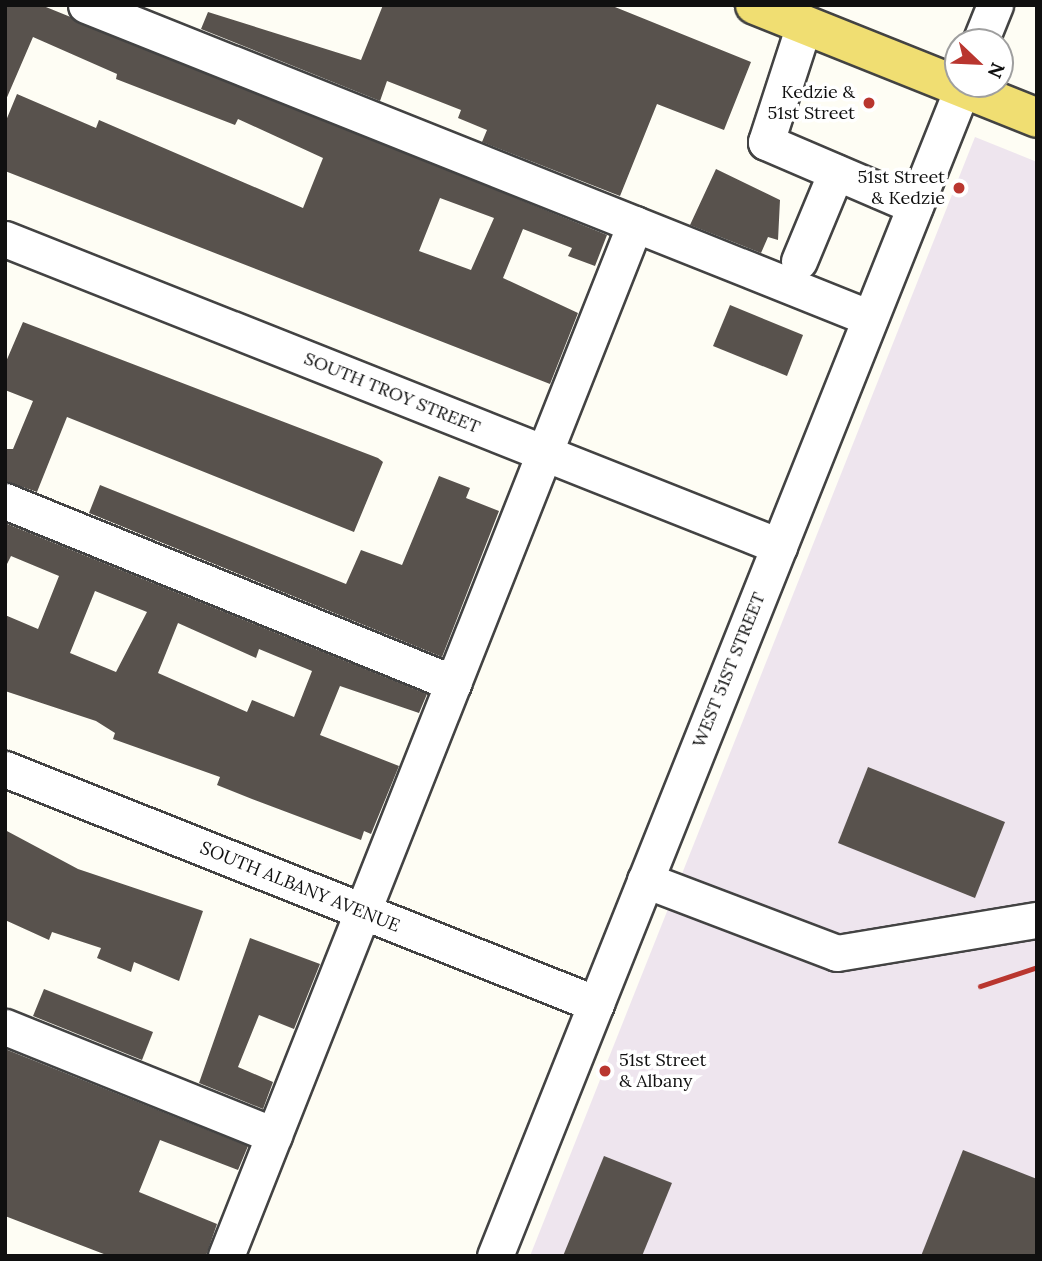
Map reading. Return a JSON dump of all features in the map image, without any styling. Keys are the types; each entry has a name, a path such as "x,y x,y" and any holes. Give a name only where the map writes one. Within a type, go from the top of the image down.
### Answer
{"main road":[{"path":"755,5 944,79"},
{"path":"991,98 1037,118"}],"street":[{"path":"86,5 870,318"},
{"path":"986,28 995,5"},
{"path":"804,25 764,138 915,206"},
{"name":"WEST 51ST STREET","path":"495,1256 958,98"},
{"path":"799,261 836,172"},
{"path":"226,1256 635,224"},
{"name":"SOUTH TROY STREET","path":"5,239 779,546"},
{"path":"5,501 453,683"},
{"name":"SOUTH ALBANY AVENUE","path":"5,769 596,1004"},
{"path":"645,880 837,953 1037,920"},
{"path":"5,1027 274,1135"}],"shaded area":[{"path":"975,137 1037,162 1037,1256 530,1256"}],"building":[{"path":"5,5 41,5 607,235 595,266 568,256 572,248 523,229 503,278 578,313 550,384 5,171 5,123 17,94 96,128 99,120 303,208 323,158 238,119 235,125 116,79 117,74 33,37 5,102","holes":["440,198 494,218 471,270 419,251"]},
{"path":"383,5 610,5 751,62 724,130 657,104 620,196 482,142 487,130 458,118 461,110 387,81 380,101 201,29 208,12 361,60"},
{"path":"716,169 780,200 778,240 768,237 761,253 690,225"},
{"path":"730,305 803,335 787,376 713,346"},
{"path":"23,322 378,458 383,462 354,532 67,417 37,492 5,481 5,449 13,449 33,401 5,390 5,364"},
{"path":"439,476 470,488 466,498 499,511 442,657 89,513 100,485 346,584 361,550 402,565"},
{"path":"5,523 427,694 419,713 340,686 320,735 399,766 371,834 364,831 361,840 252,799 217,785 220,777 113,739 115,733 96,721 5,691 5,615 38,629 59,576 11,556 5,568","holes":["95,591 147,612 116,672 70,653","178,623 256,658 259,649 312,671 294,717 252,700 247,712 158,673"]},
{"path":"868,767 1005,822 975,898 838,843"},
{"path":"5,830 78,869 203,911 179,981 134,962 131,972 97,958 101,948 52,932 49,940 5,920"},
{"path":"250,938 320,964 294,1029 259,1015 238,1067 273,1082 263,1109 199,1083"},
{"path":"44,989 153,1032 142,1060 33,1016"},
{"path":"5,1049 248,1146 238,1170 160,1140 139,1192 217,1224 206,1256 109,1256 5,1216"},
{"path":"963,1150 1037,1179 1037,1256 921,1256"},
{"path":"604,1156 672,1183 642,1256 563,1256"}],"railway":[{"path":"980,986 1037,967"}],"place":[{"name":"Kedzie & 51st Street","path":"869,103"},
{"name":"51st Street & Kedzie","path":"959,188"},
{"name":"51st Street & Albany","path":"605,1071"}]}
